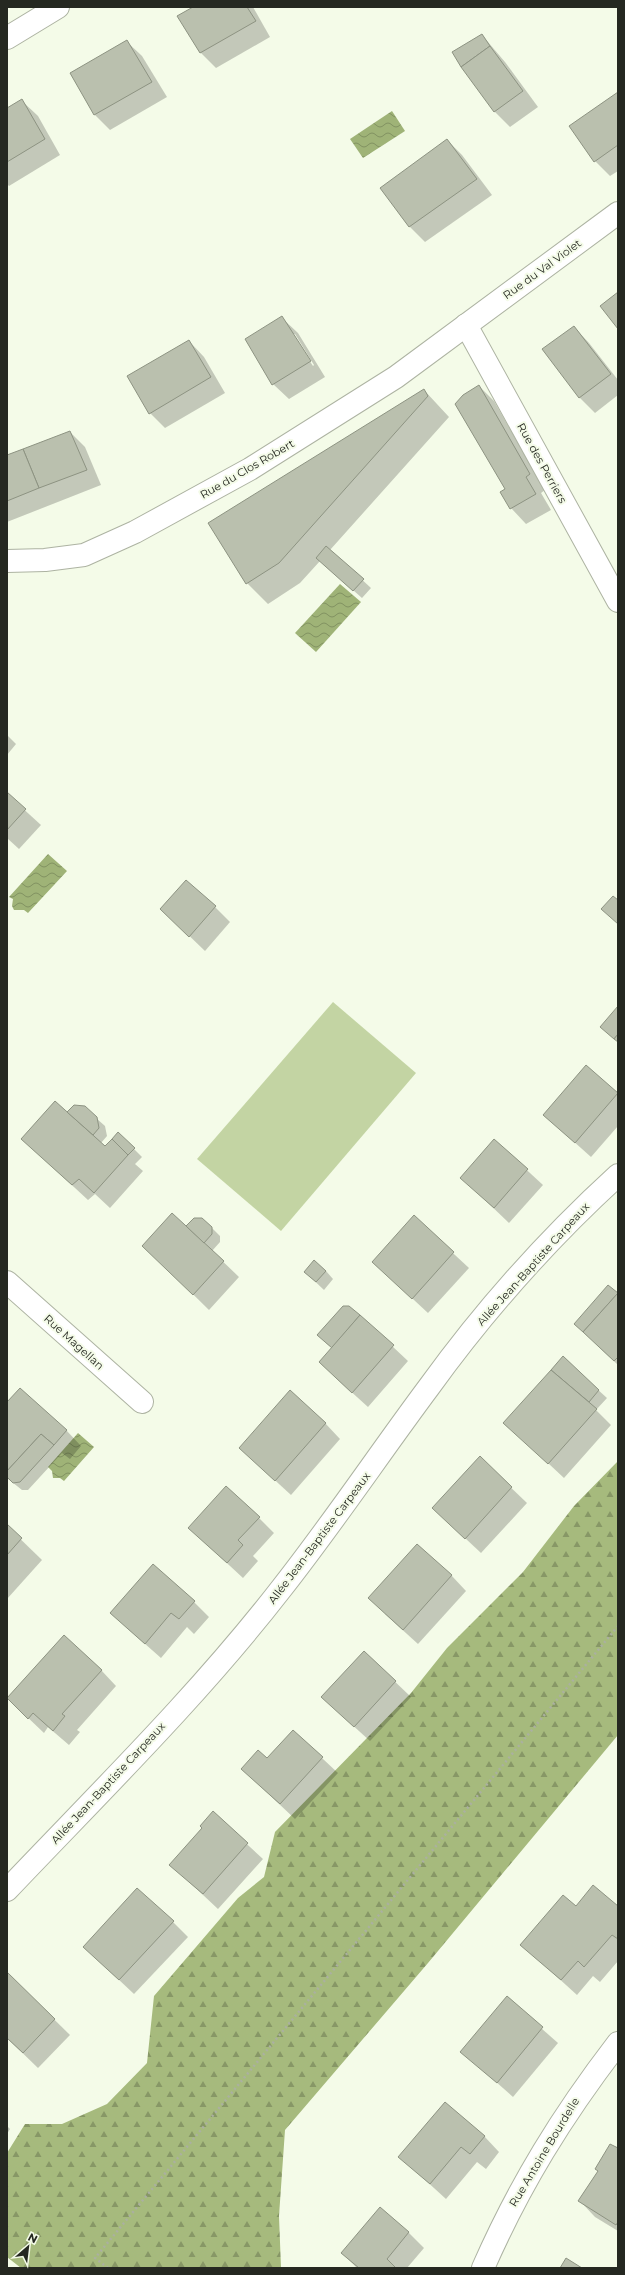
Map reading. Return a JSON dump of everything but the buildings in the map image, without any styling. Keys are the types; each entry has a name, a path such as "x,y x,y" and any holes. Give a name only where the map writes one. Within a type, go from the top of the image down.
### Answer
{"street":[{"path":"7,38 58,7"},
{"name":"Rue du Val Violet","path":"466,325 618,213"},
{"name":"Rue du Clos Robert","path":"7,561 45,560 84,555 135,532 250,469 396,377 466,325"},
{"name":"Rue des Perriers","path":"466,325 618,601"},
{"name":"Allée Jean-Baptiste Carpeaux","path":"7,1890 219,1665 280,1590 350,1498 430,1385 478,1326 519,1277 596,1195 618,1175"},
{"name":"Rue Magellan","path":"10,1291 142,1402"},
{"name":"Rue Antoine Bourdelle","path":"483,2268 505,2219 542,2152 578,2094 618,2043"}],"path":[{"path":"108,2268 95,2258 618,1626"}],"green space":[{"path":"618,1461 618,1735 428,1963 285,2130 279,2216 281,2268 21,2268 7,2257 7,2153 25,2124 62,2124 107,2104 147,2063 154,1996 238,1898 264,1877 275,1832 411,1693 447,1648 523,1572 574,1506"}],"shaded area":[{"path":"333,1002 416,1073 281,1231 197,1159"}],"water":[{"path":"392,111 405,131 363,158 350,139"},
{"path":"340,584 361,602 316,652 295,633"},
{"path":"48,854 67,871 28,913 24,910 14,910 12,906 13,899 9,897"},
{"path":"78,1433 94,1447 64,1481 60,1478 53,1478 52,1471 48,1467"}]}
